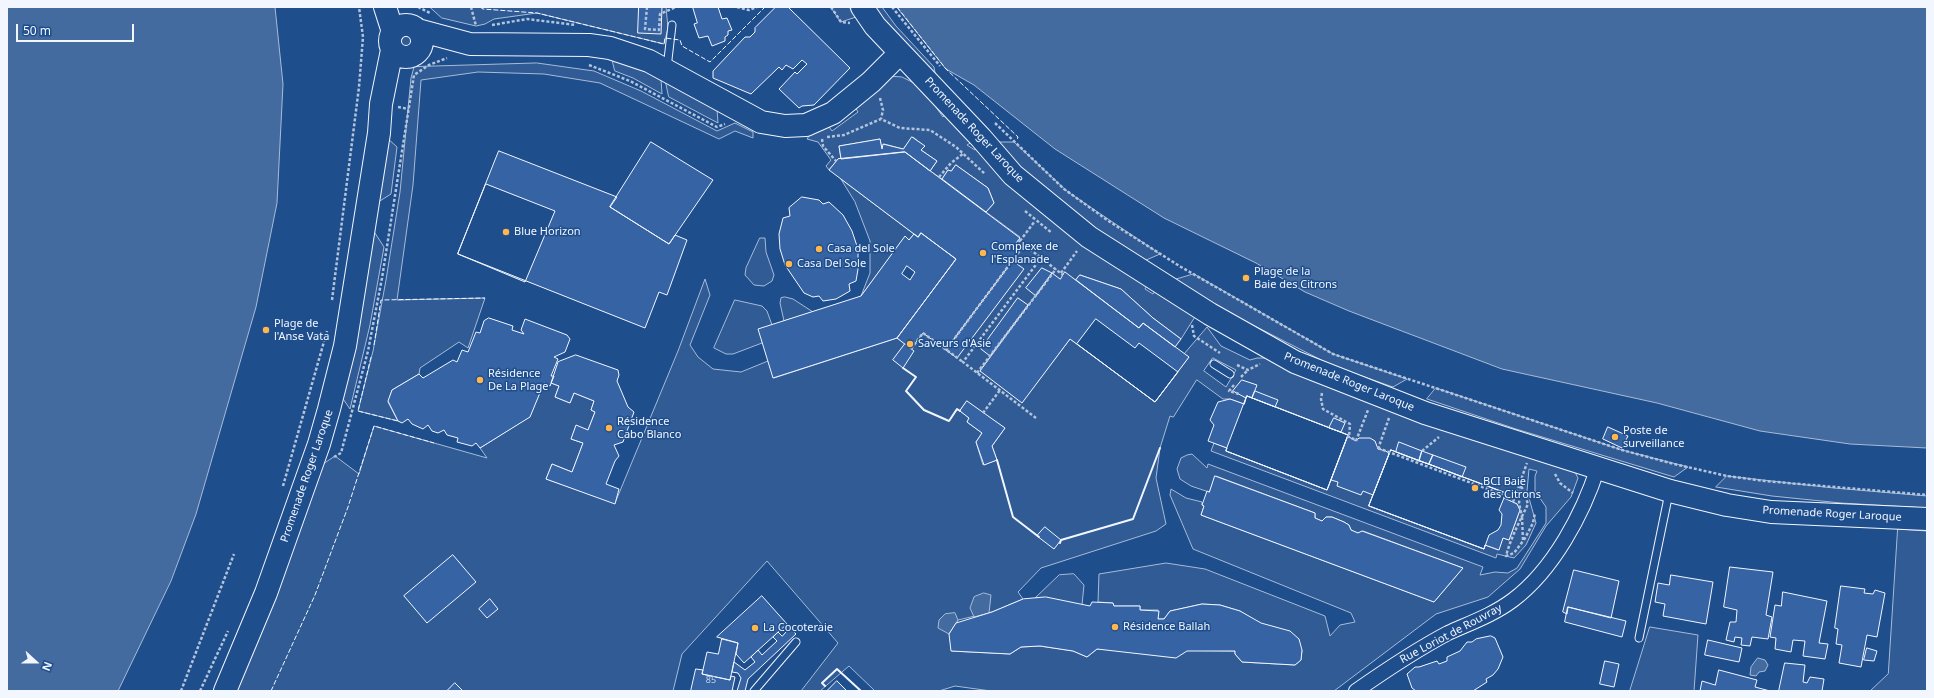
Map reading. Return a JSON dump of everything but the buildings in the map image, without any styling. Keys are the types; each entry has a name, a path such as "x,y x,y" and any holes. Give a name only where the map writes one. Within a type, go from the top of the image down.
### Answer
{"main road":[{"path":"385,7 406,36 473,37 589,45 610,48 638,57 761,122 779,125 806,125 833,112 871,82 900,53"},
{"name":"Promenade Roger Laroque","path":"862,7 875,26 981,138 1012,174 1089,237 1210,314 1295,362 1425,413 1670,490 1727,505 1771,512 1927,519"},
{"name":"Promenade Roger Laroque","path":"225,691 266,593 330,409 345,346 379,133 390,96 400,76 406,36"}],"street":[{"name":"Rue Loriot de Rouvray","path":"1356,691 1406,656 1449,633 1493,613 1513,600 1523,591 1551,560 1568,534 1588,496 1598,467"}],"lane":[{"path":"667,72 672,25"},
{"path":"1214,364 1230,374"},
{"path":"1639,638 1670,490"},
{"path":"754,691 796,642"}],"path":[{"path":"331,306 359,87 363,37 359,7"},
{"path":"472,7 473,37"},
{"path":"647,7 645,30 659,30 660,14 676,7"},
{"path":"736,7 749,10 757,7"},
{"path":"892,7 942,67"},
{"path":"368,350 382,278 414,75 429,65 444,58 452,58"},
{"path":"586,64 630,81 718,127 729,122"},
{"path":"877,92 883,110 882,119"},
{"path":"990,118 1064,189 1110,222 1181,267 1333,354 1622,450 1674,464 1727,476 1765,481 1927,495"},
{"path":"814,138 844,135 882,119 900,128 930,130 964,153 951,163 939,178"},
{"path":"822,138 824,146 836,161"},
{"path":"1036,221 1019,241 1056,270 1062,274 1077,251"},
{"path":"946,350 1024,245"},
{"path":"963,362 1041,258"},
{"path":"977,374 1056,270"},
{"path":"281,489 327,330"},
{"path":"911,349 923,333 1036,418"},
{"path":"984,413 1000,390"},
{"path":"1323,390 1321,399 1322,409 1350,424 1348,437 1356,440 1369,408"},
{"path":"1390,416 1378,449 1514,501 1521,485 1527,463"},
{"path":"1422,451 1443,434"},
{"path":"1521,485 1519,504 1522,517 1523,541"},
{"path":"1521,485 1528,504 1511,538 1506,556 1514,553 1523,541 1533,523 1535,513"},
{"path":"181,691 234,554"},
{"path":"200,691 229,628"}],"shaded area":[{"path":"7,7 275,7 283,84 277,203 256,307 196,514 171,581 118,691 7,691"},
{"path":"430,7 666,7 668,28 664,44 537,13 494,19 485,24 476,26 442,18"},
{"path":"831,7 849,7 856,17 841,22"},
{"path":"871,7 882,7 896,26 934,67 937,84"},
{"path":"897,7 1927,7 1927,448 1850,444 1760,431 1657,403 1502,369 1349,311 1305,292 1256,263 1164,218 1055,149 974,85 946,69"},
{"path":"409,25 421,36 422,44 419,52 412,57 403,58 396,54 400,26"},
{"path":"611,54 661,79 662,94 633,78 615,71"},
{"path":"537,63 594,71 641,91 717,131 735,123 753,132 753,138 735,131 719,139 600,83 544,74 478,72 421,80 413,185 397,300 485,298 468,348 459,342 420,368 419,374 392,390 388,402 398,421 358,411 373,351 386,280 400,192 411,78 414,67"},
{"path":"889,76 902,77 914,83 931,100 943,117 946,112 972,142 967,145 975,150 978,147 1149,282 1145,289 1153,294 1157,288 1198,312 1181,339 1153,318 1121,289 1080,275 1076,280 1060,279 1029,305 980,370 1022,402 1070,339 1155,402 1189,357 1184,354 1207,327 1221,346 1250,360 1265,358 1574,470 1578,478 1571,497 1546,526 1520,569 1488,597 1436,614 1334,691 991,691 955,686 939,691 875,691 849,666 820,691 801,691 838,643 767,561 682,654 673,691 234,691 323,464 335,456 359,474 374,426 487,458 480,448 529,417 544,383 550,386 551,383 559,386 555,397 570,403 574,393 594,401 591,410 595,412 588,430 576,426 571,439 583,443 572,472 552,464 546,479 615,503 678,351 705,279 710,295 690,345 698,357 713,369 741,372 768,361 774,378 897,338 911,348 923,333 946,350 1022,248 1016,243 1020,237 986,212 994,203 988,188 956,165 951,171 948,170 942,179 930,171 937,161 921,150 924,146 913,137 903,149 884,144 882,149 880,139 839,146 841,159 838,159 829,170 826,166 831,160 818,142 807,139 812,132 827,124 832,131 858,112 854,105","holes":["1213,358 1236,370 1226,387 1204,371","1197,380 1223,399 1230,399 1244,404 1246,398 1240,393 1348,435 1327,490 1226,451 1227,448 1214,443 1211,451 1496,558 1497,554 1514,558 1526,545 1536,523 1527,491 1529,469 1537,471 1535,476 1535,491 1546,507 1546,523 1517,568 1508,573 1495,572 1480,575 1483,567 1208,464 1207,468 1192,454 1187,455 1181,458 1177,469 1180,479 1191,486 1209,492 1216,476 1315,513 1315,518 1322,521 1326,517 1332,517 1349,525 1351,530 1358,533 1363,531 1463,568 1434,602 1201,515 1204,506 1202,505 1202,502 1186,498 1171,489 1170,495 1193,549 1351,613 1355,622 1340,625 1330,636 1325,616 1205,569 1166,563 1099,574 1098,602 1113,603 1114,606 1140,606 1140,610 1158,610 1158,619 1164,619 1170,611 1202,604 1220,605 1240,611 1302,650 1301,660 1295,665 1242,662 1235,654 1235,651 1097,649 1087,657 1073,651 1040,646 1021,647 1010,654 952,651 950,634 958,620 992,612 1023,599 1018,592 1041,568 1156,531 1166,524 1156,478 1160,448 1170,416 1173,417","967,402 1005,428 992,446 997,460 983,465 976,442 982,433 967,422 969,418 960,411","1391,450 1505,493 1504,498 1517,504 1520,510 1509,540 1503,538 1498,550 1485,545 1484,549 1369,506"]},
{"path":"666,83 717,109 718,123 669,97"},
{"path":"385,136 397,147 391,194 375,204"},
{"path":"996,142 1014,142 1068,192 1160,254 1144,261 1102,234 1026,172"},
{"path":"841,179 914,234 909,240 905,237 861,296 870,273 870,241 855,202"},
{"path":"373,230 384,247 370,325 350,409 341,396"},
{"path":"760,238 765,238 766,252 774,275 772,281 764,286 754,285 745,275 746,268"},
{"path":"1194,274 1333,354 1407,379 1393,387 1333,366 1239,318 1174,280"},
{"path":"785,297 793,299 813,312 784,321 780,303 781,298"},
{"path":"735,300 762,306 767,311 772,325 762,343 733,354 726,354 714,348"},
{"path":"1436,388 1622,450 1688,467 1674,477 1516,429 1427,399"},
{"path":"1727,476 1834,488 1927,496 1927,508 1841,503 1772,496 1716,487"},
{"path":"1898,529 1927,531 1927,691 1870,691 1888,674"},
{"path":"1074,574 1084,585 1082,605 1035,598 1059,575"},
{"path":"984,593 991,595 989,613 974,617 970,608 974,597"},
{"path":"955,613 958,620 949,634 938,628 939,620 945,614"},
{"path":"1650,627 1698,635 1694,691 1630,691"},
{"path":"1758,658 1765,660 1768,665 1765,671 1759,672 1756,676 1750,675 1751,667"}],"fence":[{"path":"480,7 483,9 537,13 664,44 665,38 680,40 682,46 710,62 765,7"},
{"path":"897,7 946,69 1018,137 1017,140"},
{"path":"374,345 381,300 485,298"},
{"path":"371,357 358,411 398,421"},
{"path":"271,691 315,595 348,507 374,426 434,443"}],"wall":[{"path":"903,368 916,377 906,391 924,410 949,421 957,409 960,411"},
{"path":"1060,543 1061,540 1133,519 1160,448"},
{"path":"997,460 1013,517 1039,537"},
{"path":"825,686 822,683 837,669 861,691"}],"place":[{"name":"Blue Horizon","path":"506,232"},
{"name":"Casa del Sole","path":"819,249"},
{"name":"Complexe de l'Esplanade","path":"983,253"},
{"name":"Casa Del Sole","path":"789,264"},
{"name":"Plage de la Baie des Citrons","path":"1246,278"},
{"name":"Plage de l'Anse Vata","path":"266,330"},
{"name":"Saveurs d'Asie","path":"910,344"},
{"name":"Résidence De La Plage","path":"480,380"},
{"name":"Résidence Cabo Blanco","path":"609,428"},
{"name":"Poste de surveillance","path":"1615,437"},
{"name":"BCI Baie des Citrons","path":"1475,488"},
{"name":"Résidence Ballah","path":"1115,627"},
{"name":"La Cocoteraie","path":"755,628"}]}
